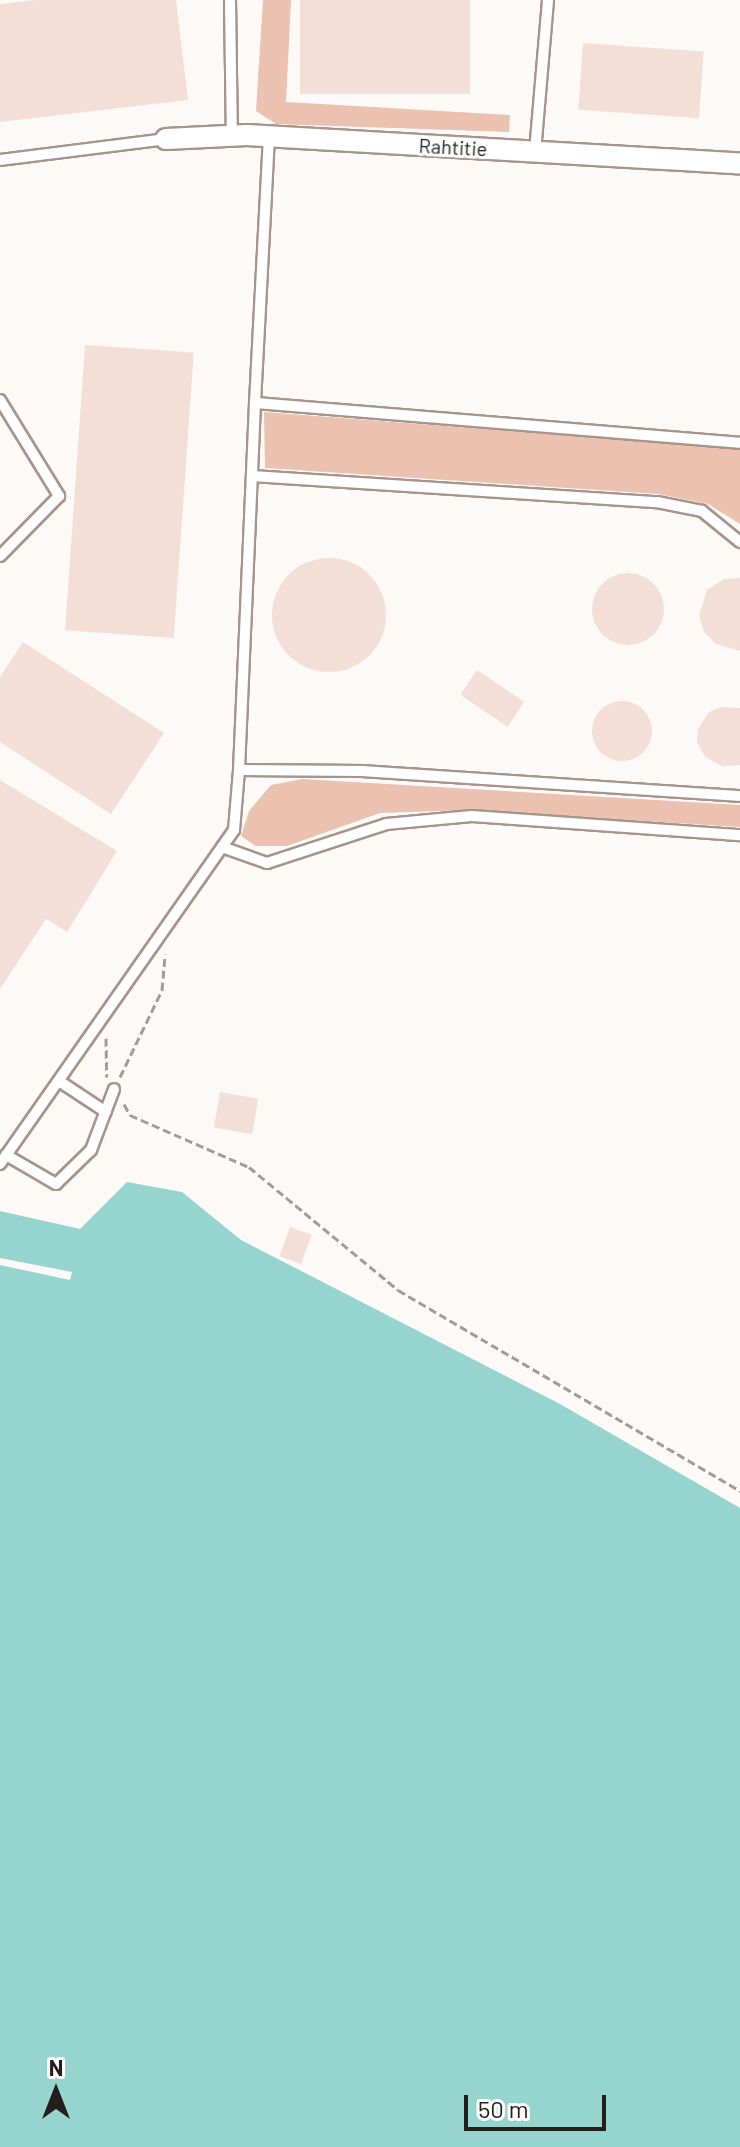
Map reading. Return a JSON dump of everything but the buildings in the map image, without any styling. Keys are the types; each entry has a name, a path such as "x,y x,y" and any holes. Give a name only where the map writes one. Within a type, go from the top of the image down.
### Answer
{"street":[{"name":"Rahtitie","path":"166,139 269,137 740,163"}],"lane":[{"path":"230,0 232,136"},
{"path":"535,152 548,0"},
{"path":"114,1089 91,1150 56,1184 3,1159 234,830 269,137"},
{"path":"0,160 166,139"},
{"path":"0,400 59,496 0,556"},
{"path":"255,403 740,443"},
{"path":"252,476 657,502 702,511 740,542"},
{"path":"239,770 363,771 740,796"},
{"path":"222,847 267,863 386,824 472,816 740,835"},
{"path":"59,1081 106,1112"}],"path":[{"path":"114,1089 162,990 167,927"},
{"path":"109,1010 103,1070 130,1115 249,1167 398,1290 740,1491"}],"shaded area":[{"path":"263,0 291,0 286,102 510,115 509,132 276,124 256,111"},
{"path":"264,412 740,449 740,524 708,504 658,494 265,468"},
{"path":"302,779 740,805 740,827 468,810 380,813 287,846 256,846 241,836 249,811 271,785"}],"water":[{"path":"127,1182 182,1192 241,1240 560,1404 740,1508 740,2147 0,2147 0,1211 80,1229"}],"pier":[{"path":"0,1258 72,1272 70,1280 0,1265"}]}
